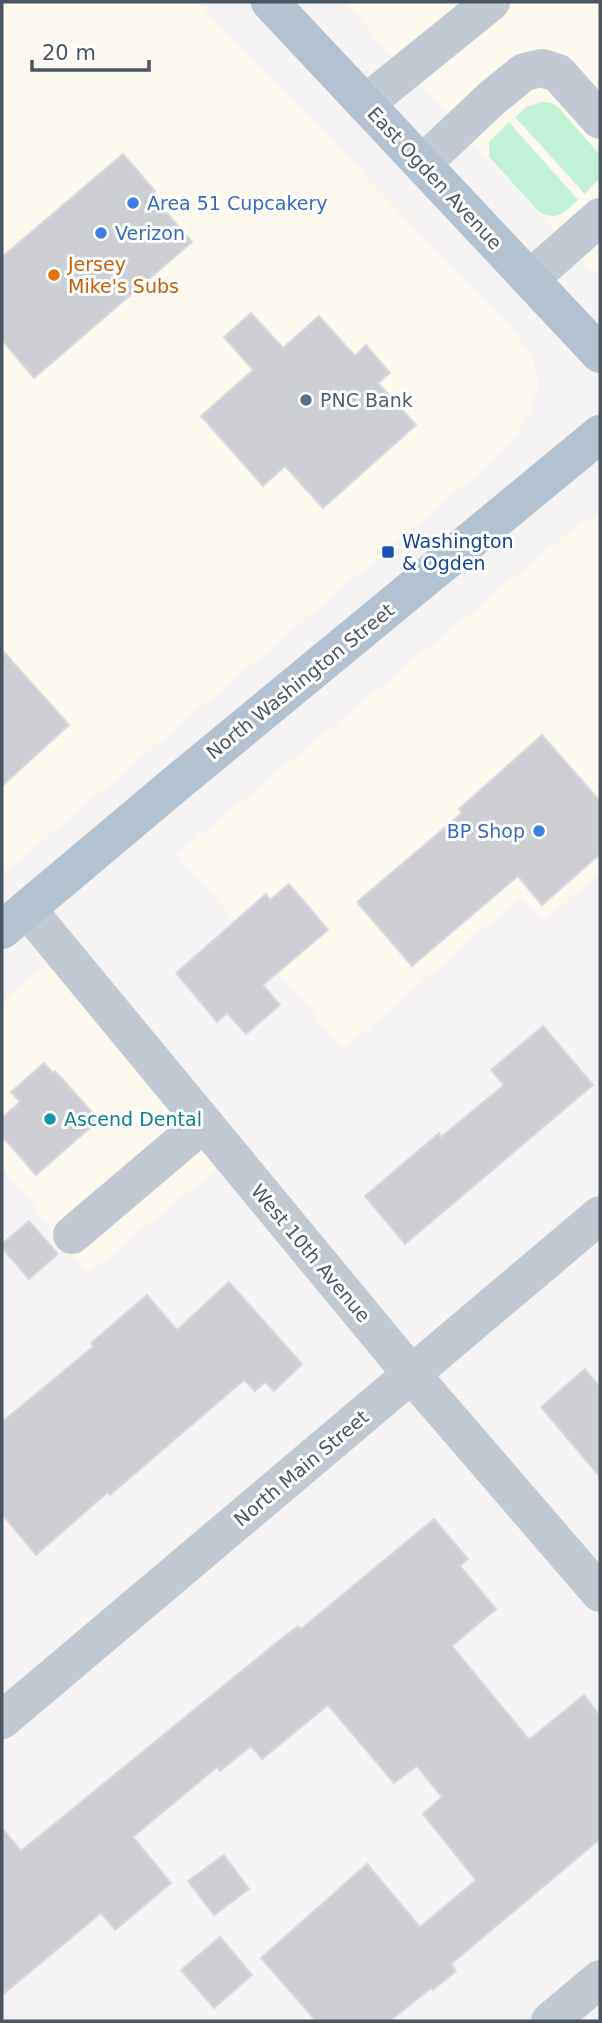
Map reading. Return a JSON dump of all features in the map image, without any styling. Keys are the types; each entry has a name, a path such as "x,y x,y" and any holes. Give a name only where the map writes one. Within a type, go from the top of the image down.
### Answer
{"main road":[{"name":"East Ogden Avenue","path":"270,2 600,354"},
{"name":"North Washington Street","path":"14,919 600,434"}],"street":[{"path":"365,104 491,2"},
{"path":"422,164 492,97 524,72 542,68 558,73 600,120"},
{"path":"530,279 600,217"},
{"name":"West 10th Avenue","path":"14,919 204,1124 412,1374 600,1593"},
{"path":"72,1235 204,1124"},
{"name":"North Main Street","path":"2,1720 600,1215"},
{"path":"550,2021 600,1979"}],"shaded area":[{"path":"2,2 198,2 515,333 532,358 539,382 531,410 520,429 497,457 2,875"},
{"path":"344,2 600,2 600,276 585,264"},
{"path":"600,512 600,871 544,922 521,896 344,1049 178,854 572,530"},
{"path":"68,948 237,1152 89,1273 2,1167 2,1003"}],"green space":[{"path":"542,102 558,107 600,155 600,177 585,194 515,117 526,107"},
{"path":"509,122 578,200 560,214 551,216 539,212 489,157 489,142"}],"building":[{"path":"123,154 155,191 151,195 192,242 34,378 2,340 2,257"},
{"name":"PNC Bank","path":"251,313 283,348 319,316 355,356 366,345 390,373 378,383 416,425 323,508 285,466 263,486 201,416 253,370 224,337"},
{"path":"2,650 69,725 2,786"},
{"path":"542,735 600,801 600,854 542,905 518,876 412,966 357,902 462,813 459,809"},
{"path":"289,884 328,930 263,985 280,1005 246,1034 227,1013 217,1022 176,973 266,894 270,900"},
{"path":"543,1026 593,1085 405,1244 365,1196 439,1133 441,1137 504,1085 491,1070"},
{"name":"Ascend Dental","path":"44,1063 53,1073 55,1071 99,1120 36,1175 2,1136 2,1118 20,1102 11,1092"},
{"path":"29,1221 58,1254 29,1279 2,1248 2,1244"},
{"path":"229,1282 302,1364 274,1391 265,1382 255,1391 244,1380 36,1555 2,1514 2,1422 94,1346 91,1343 147,1295 177,1330"},
{"path":"585,1369 600,1387 600,1477 541,1407"},
{"path":"434,1519 468,1559 460,1566 496,1609 452,1646 526,1736 530,1739 584,1695 600,1716 600,1839 451,1964 456,1971 390,2021 316,2021 261,1958 367,1864 420,1927 476,1880 423,1814 442,1797 417,1766 394,1783 328,1705 262,1759 251,1746 220,1771 217,1767 133,1837 171,1883 115,1930 101,1913 2,1995 2,1828 21,1851 281,1639 298,1626 301,1629"},
{"path":"224,1855 249,1889 214,1915 188,1881"},
{"path":"220,1937 252,1975 214,2008 181,1970"}],"place":[{"name":"Area 51 Cupcakery","path":"133,203"},
{"name":"Verizon","path":"101,233"},
{"name":"Jersey Mike's Subs","path":"54,275"},
{"name":"PNC Bank","path":"306,400"},
{"name":"Washington & Ogden","path":"388,552"},
{"name":"BP Shop","path":"539,831"},
{"name":"Ascend Dental","path":"50,1119"}]}
